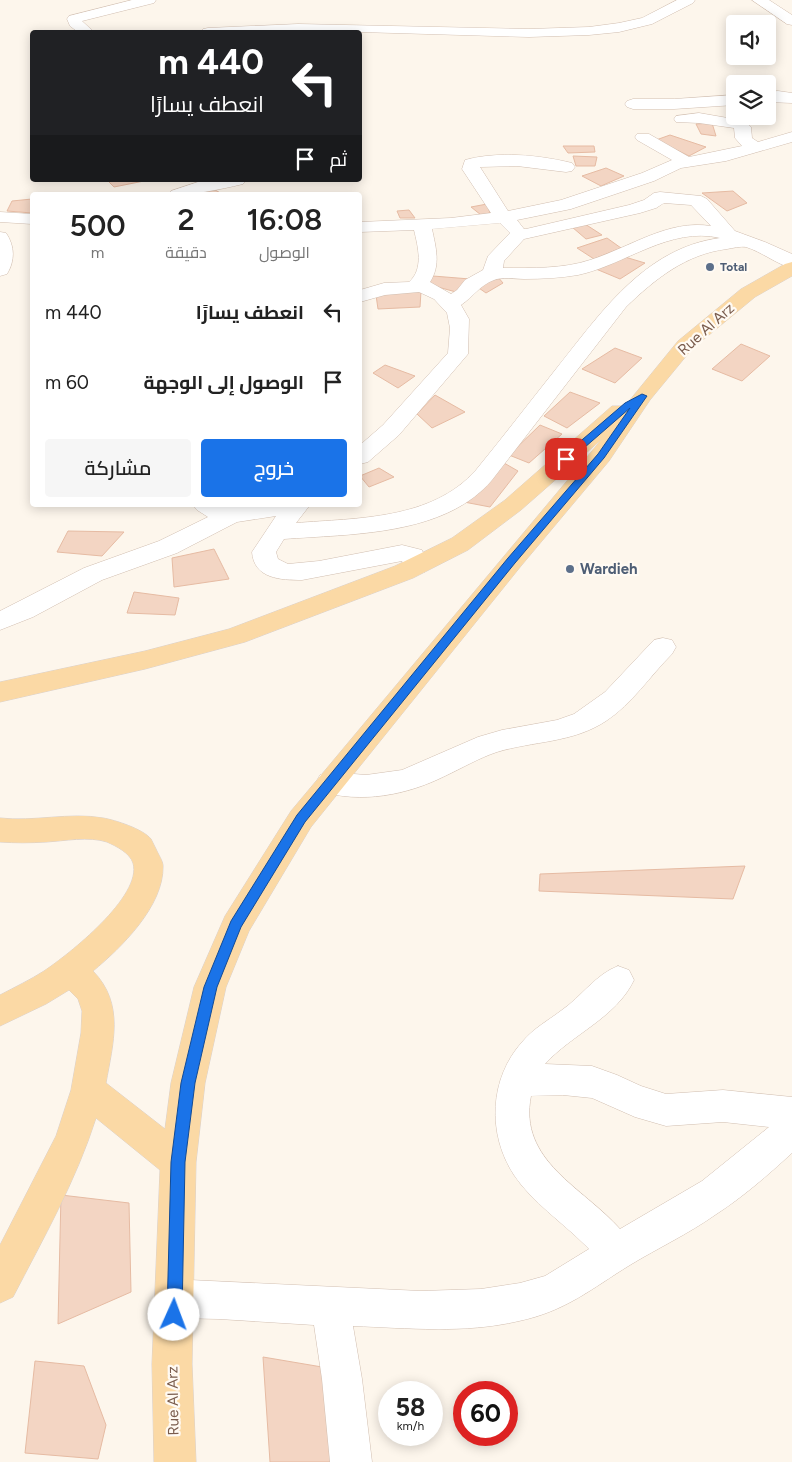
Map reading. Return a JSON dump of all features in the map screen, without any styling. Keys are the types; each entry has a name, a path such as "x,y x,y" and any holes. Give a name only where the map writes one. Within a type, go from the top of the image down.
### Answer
{"main road":[{"name":"Rue Al Arz","path":"175,1462 172,1364 178,1162 188,1083 210,987 241,916 301,819 512,560 601,456 642,396 684,345 748,292 792,268"},
{"path":"0,692 145,660 236,636 416,566 460,544 513,505 628,405 642,396"},
{"path":"0,830 14,832 92,828 113,832 127,838 136,845 147,858 149,868 147,881 140,900 101,946 53,983 0,1011"},
{"path":"0,1284 72,1139 88,1090 98,1033 98,1011 91,990 71,970"},
{"path":"88,1090 178,1162"}],"street":[{"path":"84,30 75,23 74,19 149,0"},
{"path":"253,30 298,28 529,33 563,32 620,27 646,21 664,14 688,0"},
{"path":"759,0 792,21"},
{"path":"776,96 792,98"},
{"path":"633,104 674,104 726,101"},
{"path":"680,120 699,118 739,124 743,127 742,138 757,147"},
{"path":"642,137 681,158 686,163"},
{"path":"362,227 422,225 504,217 565,205 648,177 668,168 686,163 720,158 792,137"},
{"path":"519,234 504,217 471,169 471,164 482,160 494,160 566,167"},
{"path":"648,177 660,191 660,197"},
{"path":"185,192 205,185 224,182"},
{"path":"492,272 495,260 519,234 634,209 650,204 660,197 697,200 737,239"},
{"path":"0,217 30,219"},
{"path":"362,295 373,291 418,284 430,260 422,225"},
{"path":"450,303 464,294 472,284 492,272 540,274 581,268 601,263 655,240 691,230 705,230 737,239 765,248 792,262"},
{"path":"0,237 4,246 5,258 0,270"},
{"path":"276,532 396,520 440,506 468,492 525,425 619,302 638,284 653,271 679,255 737,239"},
{"path":"364,446 392,430 458,354 461,341 459,319 450,303 441,295 418,284"},
{"path":"208,507 216,513 232,515 281,507"},
{"path":"296,507 276,532 264,552 266,562 274,569 294,572 313,570 402,553 413,556 416,566"},
{"path":"0,621 24,611 92,574 168,546 232,515"},
{"path":"330,783 366,787 392,784 426,773 488,744 568,727 596,714 608,704 663,647"},
{"path":"615,1253 592,1225 536,1174 524,1158 517,1143 511,1118 513,1095 530,1056 602,997 618,980"},
{"path":"518,1080 563,1079 592,1082 605,1086 635,1101 666,1110 723,1106 792,1114"},
{"path":"175,1299 211,1298 330,1307 422,1310 512,1304 541,1296 565,1285 589,1272 615,1253 683,1216 715,1194 792,1130"},
{"path":"330,1307 342,1379 351,1462"}],"building":[{"path":"712,123 716,136 701,134 696,124"},
{"path":"670,135 706,147 689,156 656,140"},
{"path":"563,146 594,146 595,152 568,153"},
{"path":"573,156 597,157 595,166 576,166"},
{"path":"606,168 624,176 601,186 582,176"},
{"path":"109,182 139,182 114,187"},
{"path":"208,186 219,192 193,192"},
{"path":"733,191 747,203 727,211 702,193"},
{"path":"30,199 30,213 7,211 12,201"},
{"path":"487,204 490,213 481,215 471,207"},
{"path":"409,210 415,218 400,218 397,211"},
{"path":"585,224 602,235 586,239 572,227"},
{"path":"607,238 621,248 594,259 577,248"},
{"path":"625,257 645,263 620,279 596,269"},
{"path":"433,276 470,279 456,292 427,284"},
{"path":"497,276 503,283 486,293 476,286"},
{"path":"421,291 420,307 378,309 376,295"},
{"path":"741,344 770,356 742,381 712,369"},
{"path":"615,348 642,358 615,383 582,369"},
{"path":"385,365 415,376 398,388 373,373"},
{"path":"570,392 600,403 567,428 544,416"},
{"path":"435,395 465,412 432,428 417,414"},
{"path":"540,425 562,434 529,463 509,455"},
{"path":"504,463 518,471 490,507 464,502"},
{"path":"379,468 394,477 369,487 362,478 362,475"},
{"path":"68,531 124,532 102,556 57,552"},
{"path":"214,549 229,579 174,587 172,558"},
{"path":"134,592 179,598 175,615 127,613"},
{"path":"745,866 733,899 539,891 540,874"},
{"path":"61,1195 129,1203 131,1292 58,1324"},
{"path":"263,1357 322,1367 332,1462 270,1462"},
{"path":"35,1361 84,1366 106,1425 98,1459 25,1453"}],"place":[{"name":"Total","path":"710,267"},
{"name":"Wardieh","path":"570,569"}],"route":[{"path":"174,1315 178,1162 188,1083 210,987 236,925 301,819 396,700 601,456 642,396 628,405 566,459"}]}
